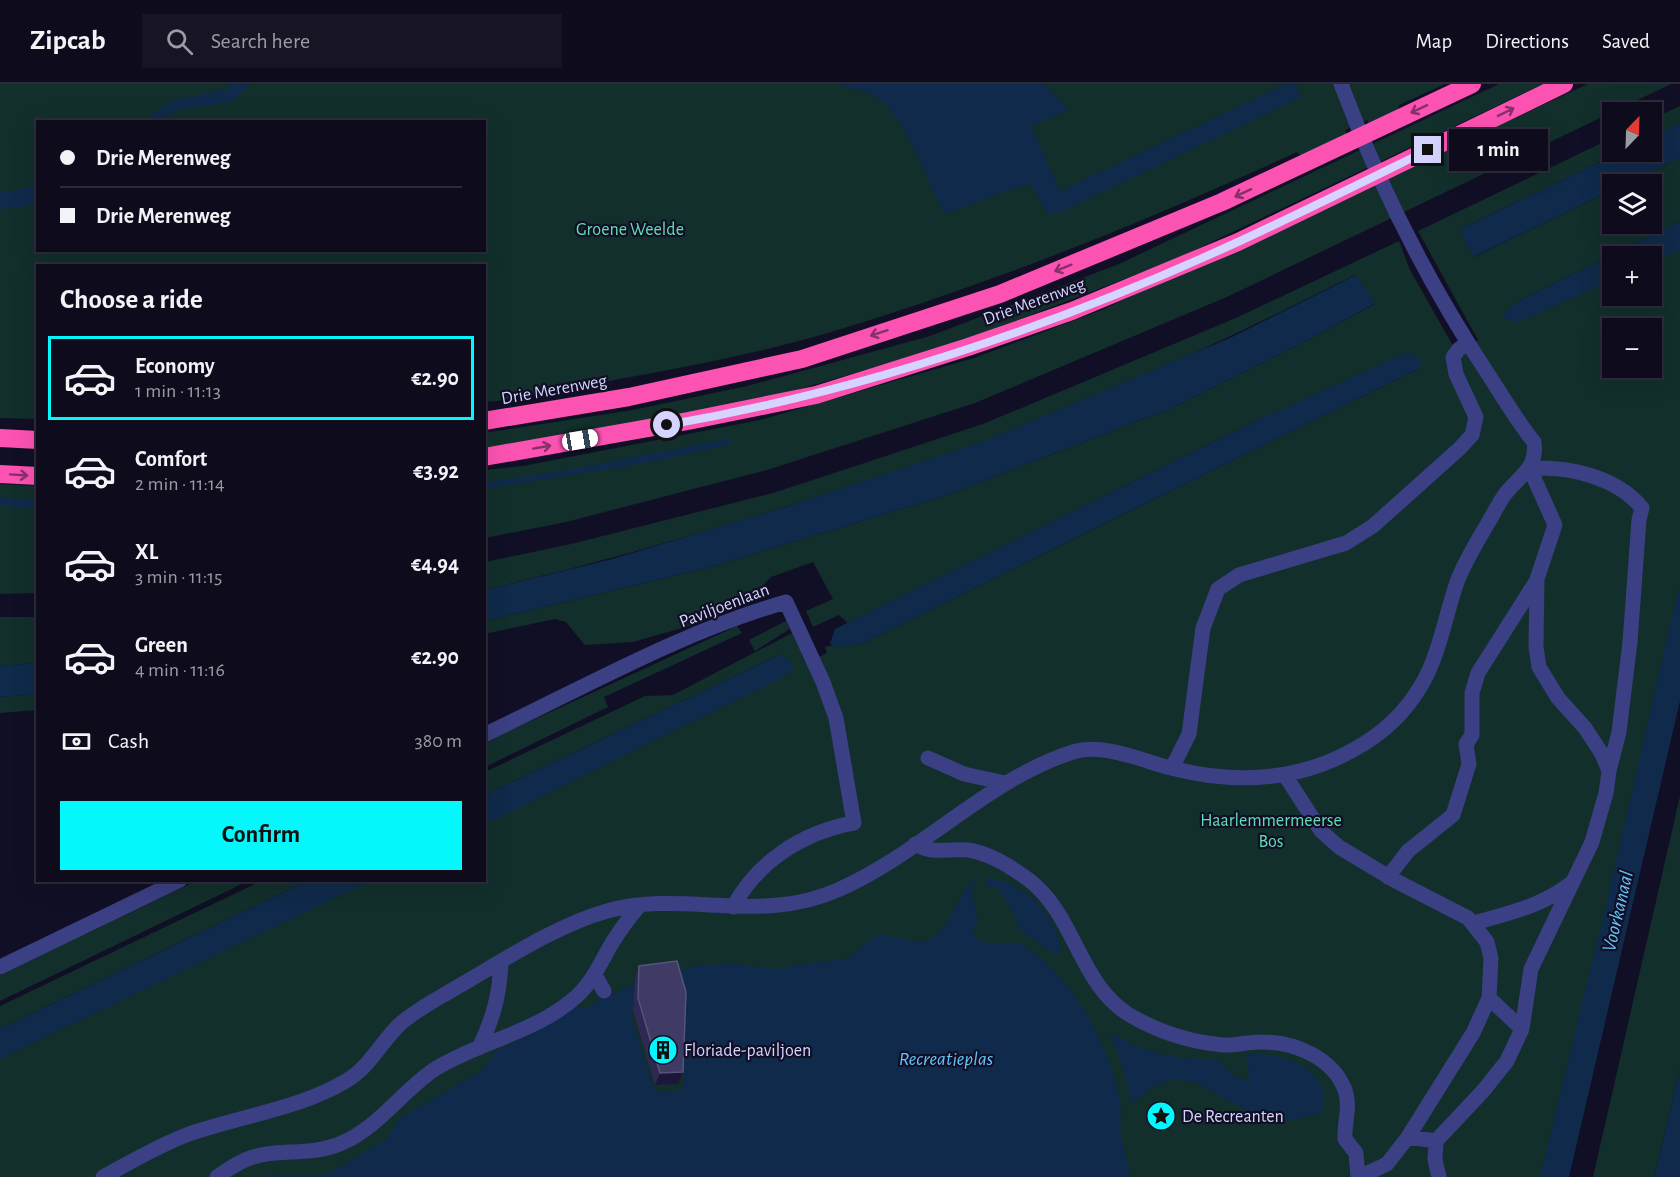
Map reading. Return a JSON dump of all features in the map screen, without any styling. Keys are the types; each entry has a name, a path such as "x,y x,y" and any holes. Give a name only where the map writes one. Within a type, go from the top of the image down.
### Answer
{"highway":[{"name":"Drie Merenweg","path":"486,422 629,398 802,359 1000,294 1222,202 1472,84"},
{"name":"Drie Merenweg","path":"486,457 688,421 816,395 968,347 1072,311 1238,242 1564,84"},
{"path":"0,438 36,440"},
{"path":"0,474 36,476"}],"street":[{"path":"103,1177 118,1172 186,1136 310,1098 352,1078 398,1026 414,1013 501,962 589,918 608,911 653,904 771,908 811,901 858,880 1034,766 1080,750 1096,749 1172,768 1219,776 1286,777 1333,761 1359,747 1387,727 1407,706 1422,683 1434,657 1457,580 1506,494 1530,469 1536,451 1534,442 1468,344 1409,241 1341,84"},
{"path":"1172,768 1189,734 1203,628 1218,589 1239,575 1347,543 1373,526 1459,449 1472,435 1476,417 1456,374 1453,357 1468,344"},
{"path":"1388,877 1408,851 1453,815 1469,764 1466,744 1472,735 1472,693 1478,673 1538,579 1555,525 1530,469"},
{"path":"1439,1177 1435,1160 1436,1141 1460,1118 1501,1068 1522,1029 1531,969 1544,936 1565,903 1570,884 1592,842 1602,814 1609,771 1619,732 1635,598 1639,520 1642,508 1628,492 1614,484 1560,470 1530,469"},
{"path":"1538,579 1536,647 1539,667 1558,698 1585,728 1602,754 1609,771"},
{"name":"Paviljoenlaan","path":"486,734 679,642 741,615 786,602 823,682 836,718 854,823 833,827 805,838 779,855 744,886 733,906"},
{"path":"928,758 964,774 1005,783"},
{"path":"915,844 938,851 967,850 980,853 1030,881 1052,903 1101,988 1112,1002 1145,1024 1192,1040 1224,1045 1278,1042 1308,1052 1322,1061 1336,1074 1345,1090 1349,1106 1345,1139 1356,1153 1359,1177 1387,1164 1408,1137 1473,1033 1489,998 1491,958 1487,942 1474,923 1459,912 1388,877 1339,847 1322,831 1286,777"},
{"path":"0,967 176,882"},
{"path":"1474,923 1521,911 1554,897 1570,884"},
{"path":"217,1177 253,1157 304,1153 344,1142 366,1130 415,1084 435,1069 534,1025 565,1006 595,975 612,943 639,906"},
{"path":"479,1048 495,1010 500,989 501,962"},
{"path":"595,975 604,991"},
{"path":"1489,998 1522,1029"},
{"path":"1408,1137 1436,1141"}],"green space":[{"name":"Groene Weelde","path":"0,84 1445,84 1399,105 1397,116 1371,128 1367,120 1345,130 1348,137 1302,158 1297,152 1183,203 1067,250 891,313 831,332 749,353 665,371 498,401 486,402 486,264 36,264 36,419 0,418"},
{"path":"1499,84 1543,84 1174,260 963,341 739,407 486,452 486,433 633,410 747,386 930,336 1119,264"},
{"path":"1588,84 1671,84 1633,102 1602,102 1602,117 1229,296 975,403 767,470 566,522 486,538 486,470 523,466 760,420 974,358 1102,310"},
{"path":"1680,106 1680,123 1662,132 1662,114"},
{"name":"Haarlemmermeerse Bos","path":"1602,143 1602,161 1460,229 1474,257 1602,195 1602,234 1654,234 1630,246 1602,246 1602,260 1517,302 1602,279 1602,306 1662,306 1662,252 1680,243 1680,621 1544,1177 0,1177 0,1052 357,882 486,882 486,820 781,654 486,795 486,772 645,696 673,695 792,633 806,663 827,653 825,647 861,644 1420,368 1262,418 848,623 839,615 813,627 806,611 833,599 813,562 771,577 753,596 689,626 633,642 585,645 566,622 555,619 486,634 486,621 711,567 947,495 1172,408 1375,304 1355,275 1123,385 1029,425 938,458 724,526 486,590 486,562 571,544 773,493 983,424 1238,317 1399,241 1410,270 1456,351 1478,340 1418,231"},
{"name":"Haarlemmermeerse Bos","path":"1680,158 1680,221 1662,230 1662,174 1646,174"},
{"path":"0,484 36,486 36,593 0,594"},
{"path":"0,617 36,617 36,663 0,666"},
{"path":"786,621 790,629 755,651 749,640"},
{"path":"737,626 742,633 604,697 608,707 486,767 486,742"},
{"path":"36,694 36,710 0,713 0,697"},
{"path":"1680,796 1680,1070 1654,1177 1593,1177"},
{"path":"194,882 246,882 0,1001 0,975"},
{"path":"259,882 305,882 0,1029 0,1006"}],"water":[{"path":"231,84 250,84 232,102 177,110 162,120 144,120 172,101 227,89"},
{"path":"840,84 1044,84 1069,110 1031,126 1060,191 1286,84 1295,84 1301,97 1061,212 1047,214 1030,183 944,214 909,138 891,110 876,97 862,91 842,87"},
{"path":"1680,123 1680,158 1646,174 1602,174 1602,195 1473,257 1460,229 1602,161 1662,162 1662,132"},
{"path":"36,186 36,201 26,206 0,209 0,193"},
{"path":"1680,221 1680,250 1662,258 1662,246 1630,246 1654,234 1662,234 1662,230"},
{"path":"1602,260 1602,285 1519,322 1504,318 1504,314 1517,302"},
{"path":"1356,275 1376,303 1172,408 947,495 711,567 486,621 486,590 612,559 786,507 980,443 1232,337"},
{"path":"1406,353 1421,359 1420,368 861,644 839,647 830,644 835,629 1262,418"},
{"path":"731,438 731,444 656,461 486,489 486,482 569,470"},
{"path":"0,498 36,500 36,508 0,506"},
{"name":"Voorkanaal","path":"1680,582 1680,701 1569,1177 1540,1177 1605,909"},
{"path":"781,654 792,662 792,671 781,678 486,825 486,795"},
{"path":"36,663 36,694 0,697 0,666"},
{"name":"Recreatieplas","path":"978,876 971,890 978,920 973,932 977,939 989,944 1016,943 1039,956 1071,991 1097,1035 1108,1058 1120,1100 1120,1132 1129,1177 264,1177 329,1173 386,1141 399,1119 481,1071 496,1051 530,1035 567,1010 577,1007 588,1009 604,995 614,994 635,983 632,1020 655,1092 684,1090 685,1009 672,971 703,965 737,964 773,969 849,958 871,939 879,936 924,941 938,934 944,927 964,891"},
{"path":"989,878 1014,886 1036,901 1052,923 1061,948 1058,953 1053,954 1019,929 1014,913 998,889 985,884"},
{"path":"305,882 368,882 0,1059 0,1029"},
{"path":"1110,1033 1161,1054 1174,1057 1216,1059 1233,1075 1249,1081 1248,1061 1244,1055 1278,1056 1290,1060 1310,1071 1317,1080 1324,1092 1322,1113 1283,1122 1260,1118 1197,1083 1172,1079 1151,1088 1132,1104 1123,1068"},
{"path":"1680,1070 1680,1177 1654,1177 1655,1173"}],"building":[{"name":"Floriade-paviljoen","path":"677,961 686,992 683,1072 660,1073 638,998 639,966"}],"place":[{"name":"Floriade-paviljoen","path":"663,1050"},
{"name":"De Recreanten","path":"1161,1116"}],"route":[{"path":"667,425 816,395 1072,311 1238,242 1428,150"}]}
